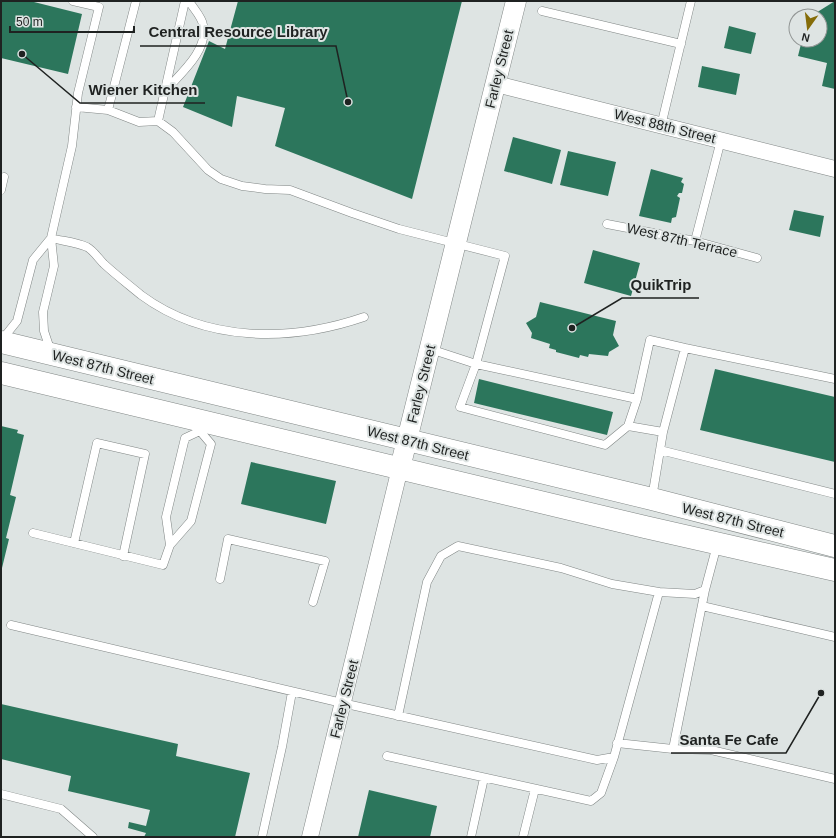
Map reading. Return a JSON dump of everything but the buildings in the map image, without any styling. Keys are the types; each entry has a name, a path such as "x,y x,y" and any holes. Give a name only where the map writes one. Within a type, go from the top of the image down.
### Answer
{"main road":[{"name":"West 87th Street","path":"1,342 652,499 835,546"},
{"name":"West 87th Street","path":"1,372 201,425 400,468 835,570"}],"street":[{"name":"Farley Street","path":"310,837 516,1"},
{"name":"West 88th Street","path":"496,84 835,169"}],"lane":[{"path":"52,355 44,330 43,312 54,266 52,238 72,146 76,107 99,7 73,1"},
{"path":"108,110 136,1"},
{"path":"158,121 185,1"},
{"path":"165,91 198,52 204,36 203,24 189,1"},
{"path":"662,126 691,1"},
{"path":"542,11 681,44"},
{"path":"76,107 108,110 139,122 158,121 173,132 208,170 221,179 242,186 290,190 359,216 456,244 505,256 476,364 460,408 605,445 628,426 638,399 650,340 835,379"},
{"path":"695,241 721,140"},
{"path":"1,190 4,177"},
{"name":"West 87th Terrace","path":"607,224 695,241 756,258"},
{"path":"52,238 87,248 143,296 176,314 205,325 244,334 293,334 344,324 364,317"},
{"path":"1,342 17,321 33,260 52,238"},
{"path":"652,499 663,432 684,348"},
{"path":"430,349 476,364 638,399"},
{"path":"33,533 163,565 170,545 191,521 211,444 201,425 185,438 166,517 170,545"},
{"path":"628,426 663,432"},
{"path":"74,543 97,443 145,454 123,556"},
{"path":"660,450 835,494"},
{"path":"220,578 228,538 325,561 314,602"},
{"path":"673,749 705,590 718,543"},
{"path":"398,716 427,582 442,556 458,546 562,568 612,584 659,592 696,594 705,590"},
{"path":"388,756 591,801 601,793 614,757 659,592"},
{"path":"702,606 835,637"},
{"path":"11,625 292,692 597,760 614,757"},
{"path":"262,837 292,692"},
{"path":"617,743 673,749 711,750 835,779"},
{"path":"471,837 484,778"},
{"path":"523,837 535,789"},
{"path":"1,794 61,809 93,837"}],"place":[{"name":"Wiener Kitchen","path":"22,54"},
{"name":"Central Resource Library","path":"348,102"},
{"name":"QuikTrip","path":"572,328"},
{"name":"Santa Fe Cafe","path":"821,693"}]}
